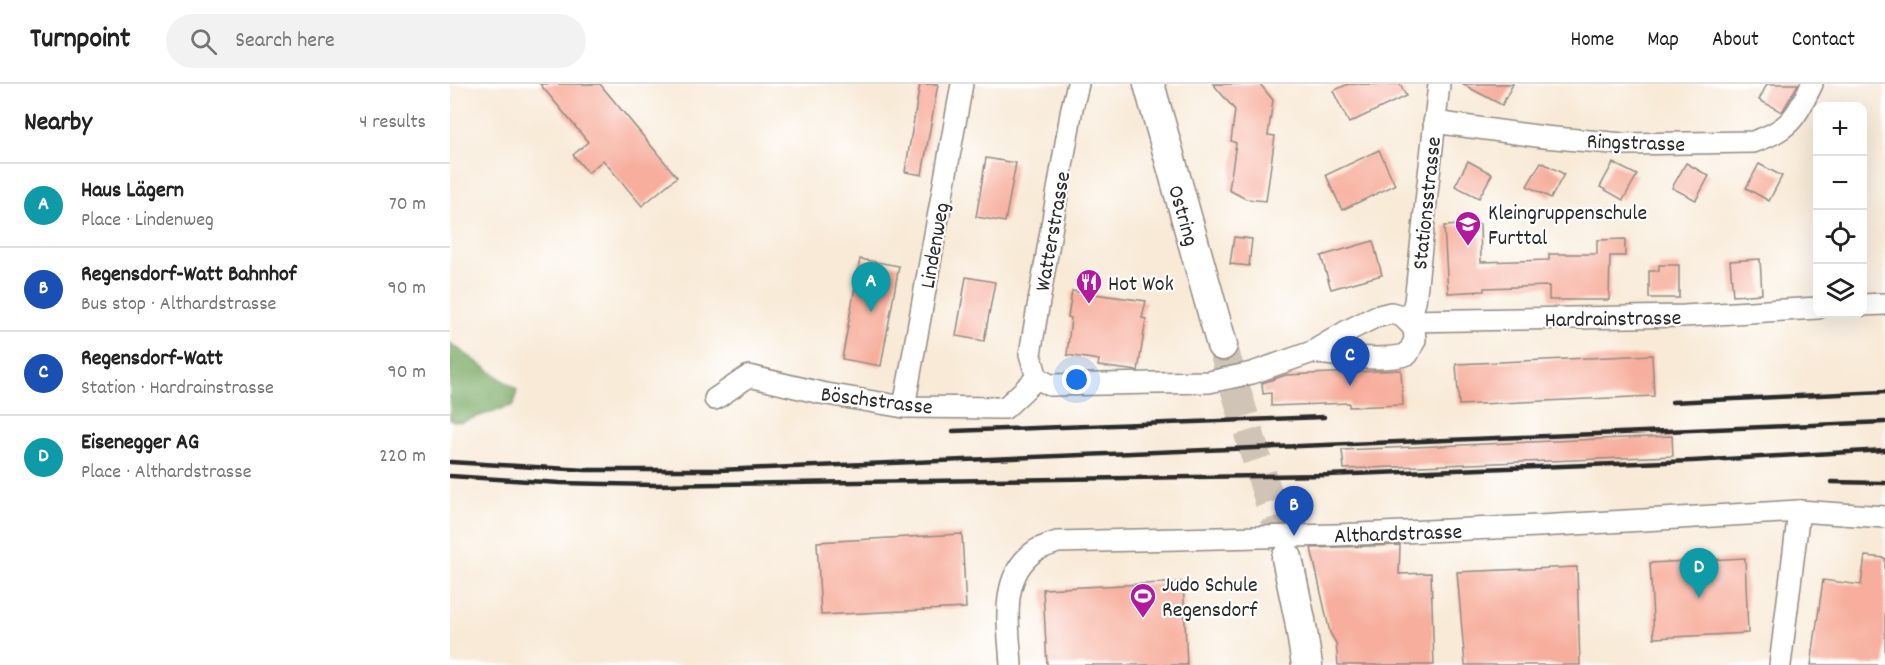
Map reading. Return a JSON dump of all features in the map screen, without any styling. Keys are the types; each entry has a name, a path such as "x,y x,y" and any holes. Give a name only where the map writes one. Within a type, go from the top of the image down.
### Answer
{"main road":[{"name":"Ostring","path":"1149,84 1222,345"},
{"path":"1287,558 1306,665"}],"street":[{"name":"Lindenweg","path":"904,407 962,84"},
{"name":"Watterstrasse","path":"1037,378 1030,354 1078,84"},
{"name":"Stationsstrasse","path":"1409,321 1415,302 1439,84"},
{"name":"Ringstrasse","path":"1434,122 1544,137 1623,144 1753,142 1772,136 1785,127 1798,114 1812,84"},
{"path":"1867,305 1885,304"},
{"name":"Hardrainstrasse","path":"1409,321 1684,316 1813,308"},
{"name":"Hardrainstrasse","path":"1037,378 1050,385 1209,382 1252,373 1312,352 1374,317 1391,313 1402,316 1414,328 1415,340 1408,354 1397,358 1312,352"},
{"name":"Böschstrasse","path":"715,399 748,376 821,393 904,407 1005,408 1037,378"},
{"path":"1780,665 1799,511"},
{"name":"Althardstrasse","path":"1011,665 1008,600 1011,584 1019,567 1035,550 1057,542 1346,535 1799,511 1885,517"}],"green space":[{"path":"450,343 517,390 514,405 461,422 450,420"}],"building":[{"path":"540,84 600,84 677,177 642,206 603,160 588,173 573,155 588,142"},
{"path":"920,84 938,84 922,175 905,172"},
{"path":"1213,84 1260,84 1273,100 1268,135 1275,136 1266,201 1246,199 1229,190 1236,143 1231,141 1235,110"},
{"path":"1348,84 1400,84 1406,96 1349,123 1333,91"},
{"path":"1462,84 1513,84 1502,105"},
{"path":"1767,84 1798,84 1782,112 1759,100"},
{"path":"1379,150 1395,185 1342,210 1326,175"},
{"path":"986,158 1016,163 1005,222 976,217"},
{"path":"1468,161 1492,174 1479,198 1455,186"},
{"path":"1541,162 1564,174 1551,198 1527,186"},
{"path":"1613,163 1637,175 1623,200 1600,187"},
{"path":"1686,163 1709,176 1696,200 1672,188"},
{"path":"1759,164 1782,176 1769,201 1746,188"},
{"path":"1480,224 1481,262 1549,260 1549,254 1597,254 1597,240 1625,239 1625,256 1610,256 1609,300 1549,300 1549,286 1484,288 1484,291 1448,293 1444,226"},
{"path":"1234,237 1252,239 1249,266 1230,264"},
{"path":"1373,241 1382,275 1331,289 1321,256"},
{"path":"860,259 899,266 881,366 842,359"},
{"path":"1760,259 1762,294 1733,296 1730,261"},
{"path":"1659,265 1679,265 1679,298 1649,298 1649,271 1659,271"},
{"path":"966,277 995,282 984,341 956,336"},
{"path":"1072,291 1146,301 1142,318 1146,319 1138,371 1098,366 1099,360 1067,355 1071,318 1068,317"},
{"path":"1652,355 1654,396 1459,405 1456,364"},
{"path":"1401,370 1403,405 1349,407 1349,403 1271,406 1271,393 1263,394 1262,383 1286,375"},
{"path":"1672,436 1673,456 1344,469 1342,450"},
{"path":"962,534 966,608 821,615 817,542"},
{"path":"1400,545 1399,574 1431,573 1434,665 1338,665 1336,643 1330,633 1311,548"},
{"path":"1865,556 1885,558 1885,665 1811,665 1823,580 1861,585"},
{"path":"1745,558 1748,633 1654,638 1650,563"},
{"path":"1577,567 1580,665 1465,665 1457,572"},
{"path":"1183,582 1187,665 1047,665 1043,589"}],"tunnel":[{"path":"1222,345 1287,558"}],"railway":[{"path":"1672,402 1885,392"},
{"path":"953,431 1324,417"},
{"path":"450,462 586,470 719,470 1885,422"},
{"path":"450,476 560,483 654,485 1327,475 1692,461 1885,450"},
{"path":"1831,482 1885,483"}],"place":[{"name":"Kleingruppenschule Furttal","path":"1468,247"},
{"name":"Hot Wok","path":"1089,305"},
{"name":"Haus Lägern","path":"871,312"},
{"name":"Regensdorf-Watt","path":"1350,386"},
{"name":"Regensdorf-Watt Bahnhof","path":"1294,536"},
{"name":"Eisenegger AG","path":"1699,598"},
{"name":"Judo Schule Regensdorf","path":"1143,619"}]}
